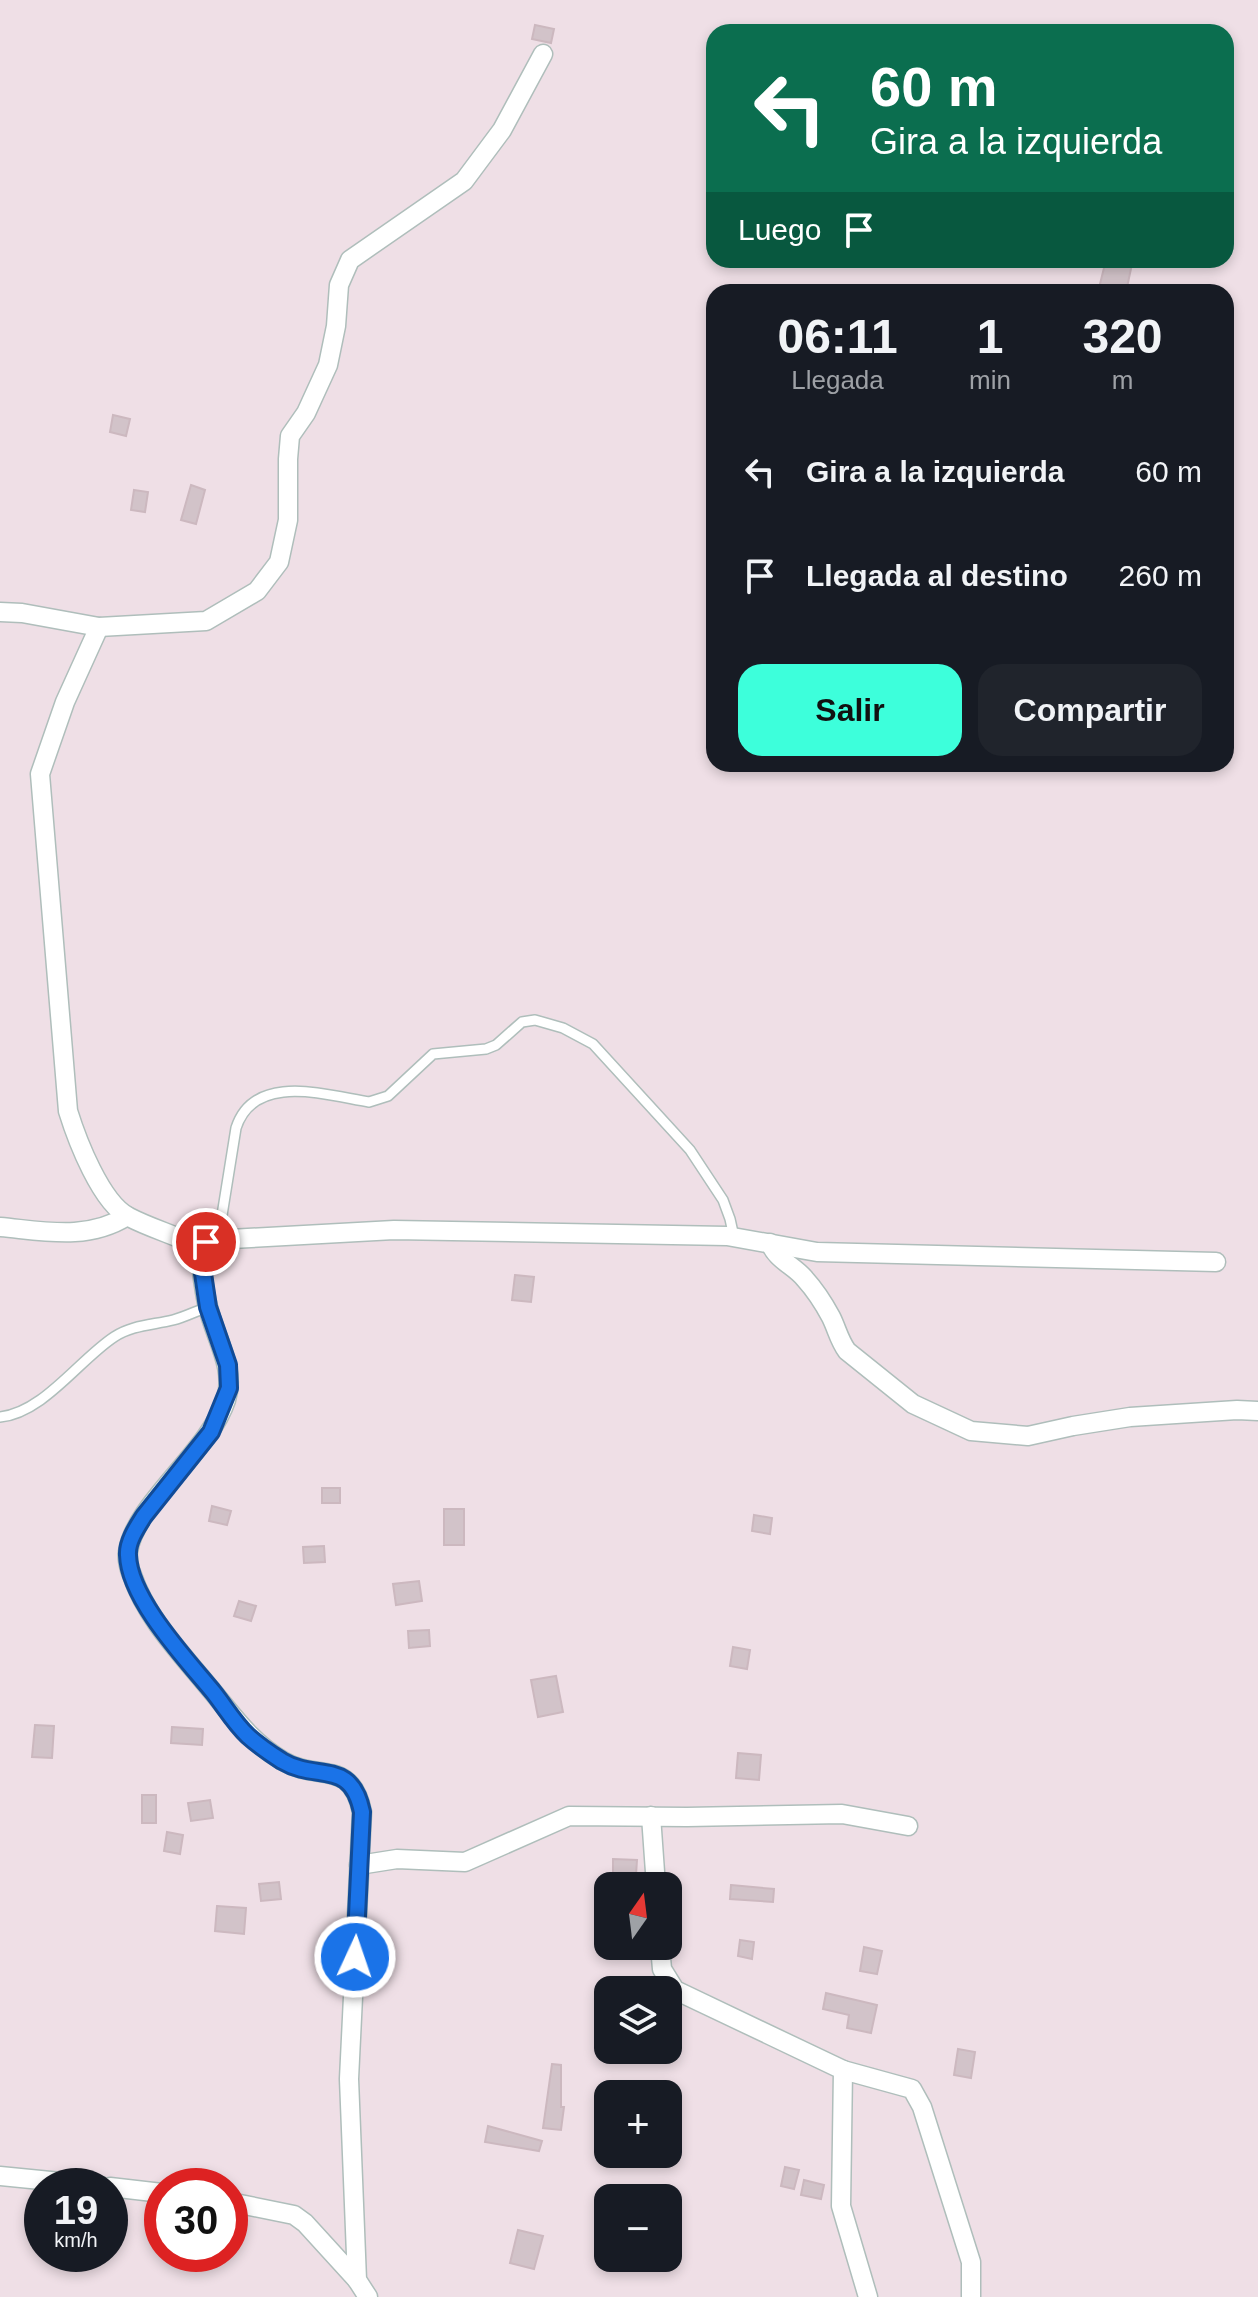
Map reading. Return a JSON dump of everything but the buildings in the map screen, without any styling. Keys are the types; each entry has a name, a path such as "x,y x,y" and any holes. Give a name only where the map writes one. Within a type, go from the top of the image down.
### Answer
{"street":[{"path":"0,612 99,627 206,621 257,591 279,562 288,520 290,436 306,413 328,365 336,326 339,285 345,267 350,260 464,181 502,130 543,54"},
{"path":"99,627 65,702 40,774 68,1111 78,1146 113,1203 127,1216 199,1247"},
{"path":"0,1227 64,1234 91,1232 127,1216"},
{"path":"199,1247 218,1240 394,1230 734,1237 817,1252 1216,1262"},
{"path":"770,1243 774,1254 804,1277 819,1298 832,1318 839,1341 847,1351 913,1404 971,1431 1028,1436 1130,1417 1258,1411"},
{"path":"199,1247 208,1307 228,1365 229,1388 211,1432 144,1516 127,1553 131,1575 161,1629 246,1734 290,1765 341,1778 351,1783 358,1794 362,1812 349,2079 357,2280"},
{"path":"359,1865 397,1859 465,1862 569,1816 842,1814 908,1826"},
{"path":"651,1816 655,1872"},
{"path":"661,1960 662,1969 675,1990 843,2070 912,2089 971,2262 971,2297"},
{"path":"843,2070 841,2206 868,2297"},
{"path":"0,2176 24,2178"},
{"path":"248,2206 294,2215 305,2223 357,2280 368,2297"}],"lane":[{"path":"218,1240 236,1128 241,1112 251,1103 263,1095 301,1091 369,1102 378,1100 388,1096 433,1054 486,1049 496,1045 522,1022 535,1020 563,1028 593,1044 702,1166 723,1200 734,1237"},
{"path":"0,1417 13,1416 42,1398 115,1336 208,1307"}],"route":[{"path":"206,1242 199,1247 208,1307 228,1365 229,1388 211,1432 135,1531 127,1553 131,1575 161,1629 246,1734 282,1761 341,1778 351,1783 358,1794 362,1812 355,1957"}]}
